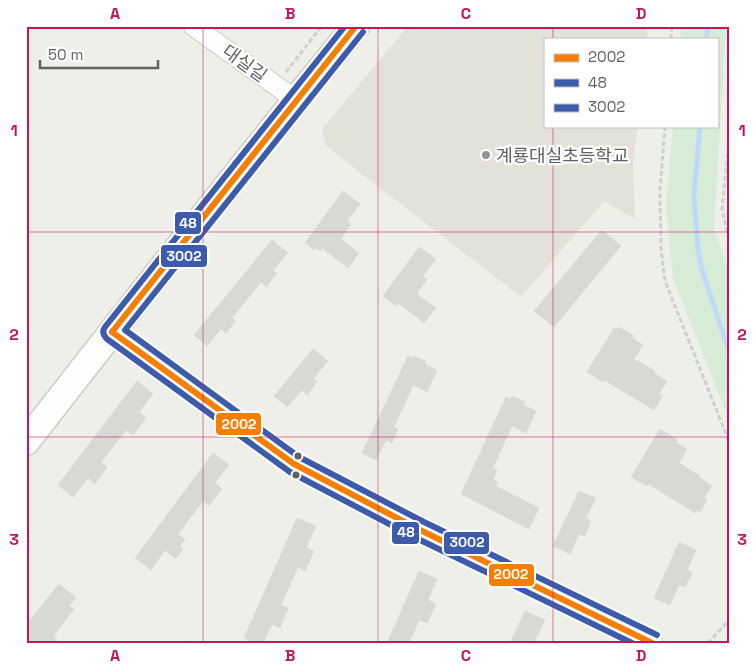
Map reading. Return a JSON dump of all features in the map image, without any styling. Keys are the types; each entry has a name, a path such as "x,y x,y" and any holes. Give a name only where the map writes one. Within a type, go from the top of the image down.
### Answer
{"street":[{"name":"대실길","path":"193,26 296,100"},
{"path":"26,442 356,26"},
{"path":"112,332 294,464 420,530 652,643"}],"path":[{"path":"286,72 322,26"},
{"path":"665,128 660,191 661,250 665,281 730,444"},
{"path":"730,131 722,209 730,245"},
{"path":"708,643 730,620"}],"shaded area":[{"name":"계룡대실초등학교","path":"408,26 647,26 647,38 544,38 544,128 638,128 633,164 635,219 604,201 521,297 326,146 322,129"}],"green space":[{"path":"681,26 726,26 714,229 730,273 730,422 673,278 666,206 673,128 718,128 718,38 680,38"}],"building":[{"path":"343,191 360,204 347,221 351,224 341,239 359,253 348,268 322,248 320,251 316,248 314,250 305,243"},
{"path":"602,230 621,246 554,327 534,311"},
{"path":"272,240 288,253 273,270 277,273 266,287 261,282 232,318 236,321 226,333 221,329 207,346 194,335"},
{"path":"419,247 436,259 423,276 427,279 417,294 436,308 424,323 398,303 396,306 383,296"},
{"path":"619,327 634,336 632,338 643,345 634,359 655,371 654,373 667,381 659,394 663,396 654,410 587,372 614,328 617,329"},
{"path":"313,349 328,361 313,379 317,382 307,395 302,390 287,407 274,396"},
{"path":"408,356 426,361 425,364 437,370 427,392 413,385 394,427 398,429 392,443 386,440 376,460 362,453"},
{"path":"137,381 153,394 139,412 146,418 133,435 126,430 101,462 107,467 95,484 88,478 73,497 58,485"},
{"path":"512,396 525,402 523,405 536,411 526,433 512,426 493,468 497,470 493,479 497,482 496,486 539,508 529,529 461,494 506,397 511,399"},
{"path":"660,429 678,440 676,443 687,449 679,463 712,486 704,498 707,500 700,512 697,510 695,513 649,484 647,486 631,477"},
{"path":"213,453 229,465 215,483 222,489 209,506 203,501 178,534 185,539 180,546 183,549 176,559 165,550 151,570 135,558"},
{"path":"579,491 596,498 586,518 591,521 585,536 579,534 570,554 553,546"},
{"path":"297,518 316,526 306,548 314,551 305,571 298,567 281,605 288,608 280,628 272,624 263,643 255,643 244,638"},
{"path":"679,542 696,550 687,570 692,573 685,587 679,585 670,605 654,598"},
{"path":"419,571 437,579 428,600 436,604 427,623 419,620 409,643 387,643"},
{"path":"59,584 76,598 69,606 74,609 54,635 58,643 29,643 26,637 26,625"},
{"path":"525,611 545,620 534,643 510,643"}],"waterway":[{"path":"707,26 707,38"},
{"path":"700,128 694,195 698,250 702,270 730,354"}],"transit line":[{"name":"48","path":"345,26 105,327 103,330 104,334 107,339 290,472 416,538 632,643"},
{"name":"2002","path":"112,332 356,26"},
{"name":"3002","path":"363,32 125,330 299,457 424,522 657,635"},
{"name":"2002","path":"112,332 294,464 420,530 652,643"}],"place":[{"name":"계룡대실초등학교","path":"486,155"}]}
